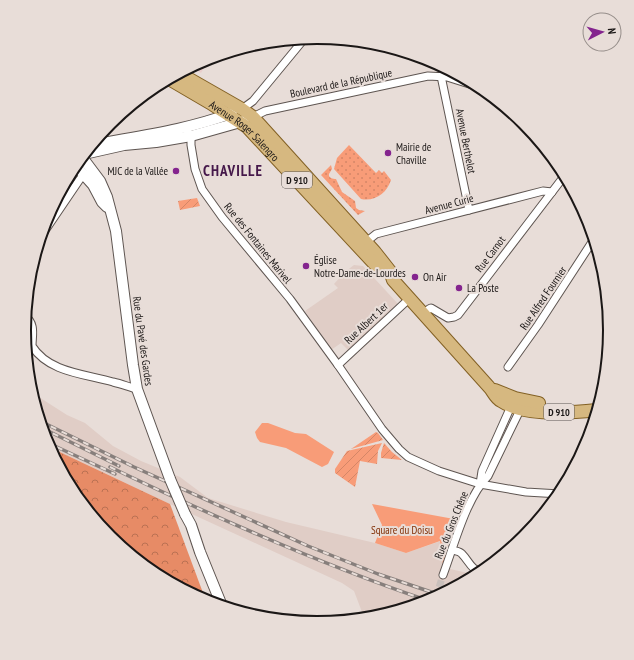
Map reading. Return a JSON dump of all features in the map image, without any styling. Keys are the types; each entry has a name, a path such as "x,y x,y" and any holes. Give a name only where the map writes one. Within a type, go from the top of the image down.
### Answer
{"main road":[{"name":"Avenue Roger Salengro","path":"185,76 242,109 253,117 365,247 386,277 393,280 424,313 490,388 497,398 518,403 591,410"},
{"name":"Avenue Roger Salengro","path":"174,82 240,122 253,133 365,247"},
{"path":"100,143 180,128 228,115 242,109"},
{"path":"93,152 124,145 156,142 191,136 253,117"},
{"name":"Rue du Pavé des Gardes","path":"85,163 89,174"},
{"name":"Rue du Pavé des Gardes","path":"81,169 100,181 107,197 116,231 137,389 170,479 191,525 219,599"},
{"name":"Rue du Pavé des Gardes","path":"185,514 194,553 210,595"}],"street":[{"path":"242,109 253,101 299,45"},
{"name":"Boulevard de la République","path":"253,117 265,111 428,76 441,76 458,81"},
{"name":"Avenue Berthelot","path":"441,76 468,210"},
{"path":"180,128 187,131 191,136"},
{"name":"Rue des Fontaines Marivel","path":"191,136 195,169 202,189 222,217 290,299 382,429 399,449 408,457 438,471 480,484 526,492 552,494"},
{"path":"55,216 80,179 89,174"},
{"name":"Rue Carnot","path":"424,313 428,308 431,308 448,318 458,315 561,180"},
{"name":"Avenue Curie","path":"365,247 376,234 543,191 552,192"},
{"name":"Rue Alfred Fournier","path":"508,367 538,325 590,246"},
{"name":"Rue Albert 1er","path":"338,365 410,298"},
{"path":"31,324 32,346 49,362 66,370 137,389"},
{"name":"Rue du Gros Chêne","path":"443,575 463,519 480,484 482,471 518,403"},
{"path":"452,550 461,552 468,563 475,569"}],"shaded area":[{"path":"204,68 201,73 197,71"},
{"path":"354,265 363,266 399,305 349,351 341,343 331,350 305,311 338,288 334,284"},
{"path":"39,397 67,415 85,423 113,446 141,461 180,477 208,498 286,522 375,543 406,553 441,541 443,565 450,569 468,573 443,587 409,601 364,612 354,591 342,583 58,451 46,422"}],"green space":[{"path":"349,145 376,173 379,170 382,173 384,171 391,180 387,189 380,196 366,200 361,199 334,169 337,158"},
{"path":"331,165 332,169 329,176 336,179 342,192 355,201 356,208 365,211 358,215 321,175"},
{"path":"197,198 200,206 180,210 178,201"},
{"path":"262,423 268,423 295,433 306,434 334,452 328,464 322,467 286,448 260,442 255,432"},
{"path":"376,432 383,440 351,449"},
{"path":"382,443 378,451 377,464 360,461 355,487 335,473 335,469 347,451"},
{"path":"384,443 392,452 402,460 381,458"},
{"path":"58,451 170,504 203,592 174,578 158,568 128,545 102,519 90,504 69,473"},
{"name":"Square du Doisu","path":"372,504 454,519 443,565 440,541 406,553 375,543 382,525"}],"tunnel":[{"path":"439,589 443,575"}],"railway":[{"path":"47,424 134,467 308,546 378,574 431,592"},
{"path":"50,432 119,466"},
{"path":"56,447 115,474"},
{"path":"110,467 188,504 308,556 418,597"}],"place":[{"name":"Mairie de Chaville","path":"388,153"},
{"name":"MJC de la Vallée","path":"176,171"},
{"name":"Église Notre-Dame-de-Lourdes","path":"306,266"},
{"name":"On Air","path":"415,277"},
{"name":"La Poste","path":"459,288"}],"district":[{"name":"CHAVILLE","path":"233,170"}]}
